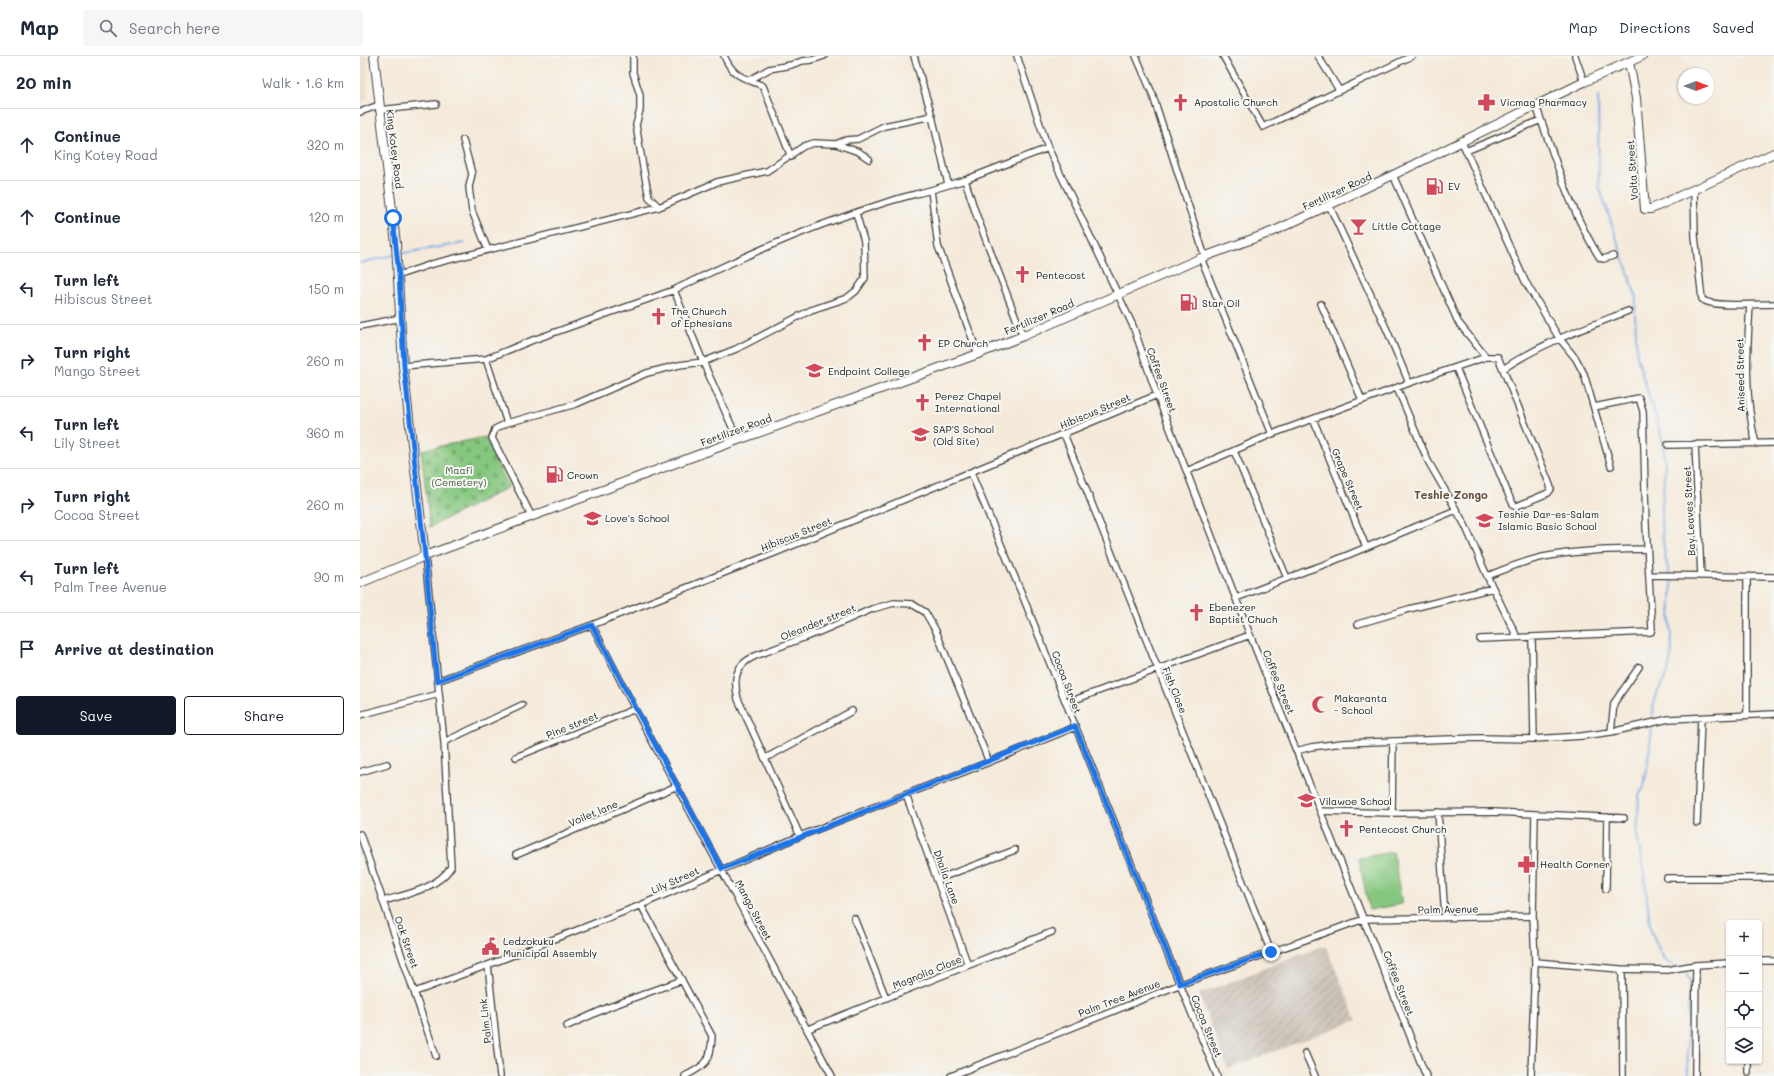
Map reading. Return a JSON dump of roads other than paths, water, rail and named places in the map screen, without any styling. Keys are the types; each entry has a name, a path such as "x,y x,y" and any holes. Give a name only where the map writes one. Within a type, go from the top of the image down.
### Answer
{"street":[{"name":"King Kotey Road","path":"374,56 396,244 404,366 425,556"},
{"path":"633,56 633,72 640,95 640,110 636,125 643,167 649,198 659,207"},
{"path":"724,56 728,66 735,75 763,86 791,156"},
{"path":"750,80 769,68 791,65 824,56"},
{"path":"914,56 932,116 948,184"},
{"name":"Coffee Street","path":"1017,56 1048,148 1133,326 1157,395 1250,635 1426,1076"},
{"path":"1136,56 1152,93 1203,258 1272,434"},
{"path":"1223,56 1263,127 1412,56"},
{"path":"1318,56 1339,90"},
{"path":"1575,56 1584,82"},
{"name":"Fertilizer Road","path":"360,583 425,556 738,440 978,354 1023,336 1203,258 1274,231 1462,142 1584,82 1642,56"},
{"name":"Volta Street","path":"1629,62 1636,98 1646,209 1648,210 1694,190 1774,153"},
{"path":"360,112 379,107 436,104"},
{"path":"1536,106 1565,185 1584,230 1600,258 1613,256"},
{"path":"836,144 846,140 858,139 884,126 932,116"},
{"path":"1466,151 1541,120"},
{"path":"463,140 472,174 469,188 472,211 488,250"},
{"path":"1462,142 1525,281 1559,338 1576,359 1584,374 1611,466"},
{"path":"398,271 432,264 659,207 717,182 767,171 804,146 814,143 836,144 859,152 869,159"},
{"path":"404,366 486,359 533,340 674,290 770,245 888,201 965,180 1048,148"},
{"path":"1393,175 1458,322 1486,357"},
{"path":"965,180 976,214 1023,336"},
{"path":"931,190 938,246 978,354"},
{"path":"1694,190 1695,236 1702,299 1708,303 1750,305 1774,304"},
{"path":"1329,205 1387,330 1409,383"},
{"path":"532,517 492,438 495,429 507,423 576,404 646,373 679,365 703,362 736,349 811,310 847,298 856,291 866,278 864,241 856,213"},
{"path":"674,290 703,362 738,440"},
{"path":"1321,304 1362,400"},
{"name":"Aniseed Street","path":"1750,305 1748,357 1749,409 1756,444"},
{"path":"1504,369 1531,351 1559,338 1628,311"},
{"path":"360,326 401,318"},
{"path":"1187,471 1234,452 1272,434 1362,400 1486,357 1498,357 1550,485 1548,492 1515,507 1509,496 1456,368"},
{"path":"486,359 507,423"},
{"path":"1397,388 1428,461 1465,525 1487,576 1517,637"},
{"name":"Hibiscus Street","path":"437,681 592,625 1157,395"},
{"path":"1480,639 1651,632 1643,411 1638,398 1594,407"},
{"name":"Grape Street","path":"1313,419 1366,547"},
{"name":"Fish Close","path":"1064,434 1271,952"},
{"path":"1668,444 1774,443"},
{"name":"Bay Leaves Street","path":"1695,444 1701,576"},
{"path":"1234,452 1287,578"},
{"name":"Cocoa Street","path":"971,472 1217,1076"},
{"path":"1236,598 1326,564 1456,510"},
{"path":"1487,576 1534,560 1578,551 1647,549"},
{"path":"383,902 436,883 451,867 444,742 425,556"},
{"path":"1649,575 1747,578 1774,577"},
{"path":"1747,578 1748,715"},
{"path":"1358,624 1409,609 1493,588"},
{"name":"Oleander street","path":"800,836 738,699 735,686 737,671 746,660 819,632 872,609 894,603 912,604 925,612 936,631 989,762"},
{"name":"Mango Street","path":"592,625 832,1076"},
{"path":"1066,703 1250,635"},
{"path":"1532,636 1534,738"},
{"path":"1611,732 1614,703 1638,667"},
{"path":"360,715 439,694"},
{"path":"444,742 522,705"},
{"name":"Pine street","path":"516,757 636,709"},
{"path":"766,758 852,711"},
{"path":"1296,751 1323,744 1393,740 1534,738 1611,732 1669,719 1774,714"},
{"path":"1697,823 1701,718"},
{"name":"Lily Street","path":"415,992 640,905 800,836 989,762 1075,726"},
{"path":"1392,813 1393,740"},
{"path":"360,772 387,764"},
{"name":"Voilet lane","path":"516,855 677,786"},
{"name":"Dhalia Lane","path":"906,795 938,879 968,965"},
{"path":"1320,811 1392,813 1486,812 1624,818"},
{"path":"1438,812 1445,918"},
{"path":"1531,1076 1535,962 1533,916 1535,815"},
{"path":"1606,889 1607,817"},
{"name":"Oak Street","path":"360,834 436,1056"},
{"path":"938,879 1015,850"},
{"path":"1667,878 1774,878"},
{"path":"640,905 712,1036 711,1053 702,1067 685,1076"},
{"name":"Palm Avenue","path":"1364,919 1533,916"},
{"path":"854,918 886,998"},
{"name":"Palm Tree Avenue","path":"951,1076 1180,984 1364,919"},
{"name":"Magnolia Close","path":"808,1030 1052,932"},
{"path":"1762,962 1774,961"},
{"path":"1535,962 1620,969 1667,970 1696,965 1726,963"},
{"name":"Palm Link","path":"488,965 500,1076"},
{"path":"1695,1076 1696,965"},
{"path":"1620,969 1622,975 1623,1076"},
{"path":"567,1026 615,1004 682,980"},
{"path":"1306,1053 1315,1076"},
{"path":"1748,1064 1748,1072"}],"waterway":[{"path":"1598,96 1599,186 1636,296 1635,314 1637,357 1663,442 1665,467 1661,522 1665,557 1672,584 1670,621 1672,651 1668,672 1654,699 1653,715"},
{"path":"398,254 464,243"},
{"path":"360,263 394,255"},
{"path":"1652,729 1644,787 1639,795 1637,836 1643,866 1651,931 1664,960 1675,967"},
{"path":"1679,969 1686,973 1690,981 1687,1035 1688,1076"}],"place":[{"name":"Apostolic Church","path":"1181,102"},
{"name":"Vicmag Pharmacy","path":"1487,102"},
{"name":"EV","path":"1435,186"},
{"name":"Little Cottage","path":"1359,226"},
{"name":"Pentecost","path":"1023,275"},
{"name":"Star Oil","path":"1189,303"},
{"name":"The Church of Ephesians","path":"658,317"},
{"name":"EP Church","path":"925,343"},
{"name":"Endpoint College","path":"815,371"},
{"name":"Perez Chapel International","path":"922,402"},
{"name":"SAP'S School (Old Site)","path":"920,435"},
{"name":"Crown","path":"554,475"},
{"name":"Love's School","path":"592,518"},
{"name":"Teshie Dar-es-Salam Islamic Basic School","path":"1485,520"},
{"name":"Ebenezer Baptist Chuch","path":"1196,613"},
{"name":"Makaranta - School","path":"1321,704"},
{"name":"Vilawoe School","path":"1306,801"},
{"name":"Pentecost Church","path":"1346,829"},
{"name":"Health Corner","path":"1527,864"},
{"name":"Ledzokuku Municipal Assembly","path":"490,947"}],"district":[{"name":"Teshie Zongo","path":"1451,494"}],"park label":[{"name":"Maafi (Cemetery)","path":"459,476"}]}
